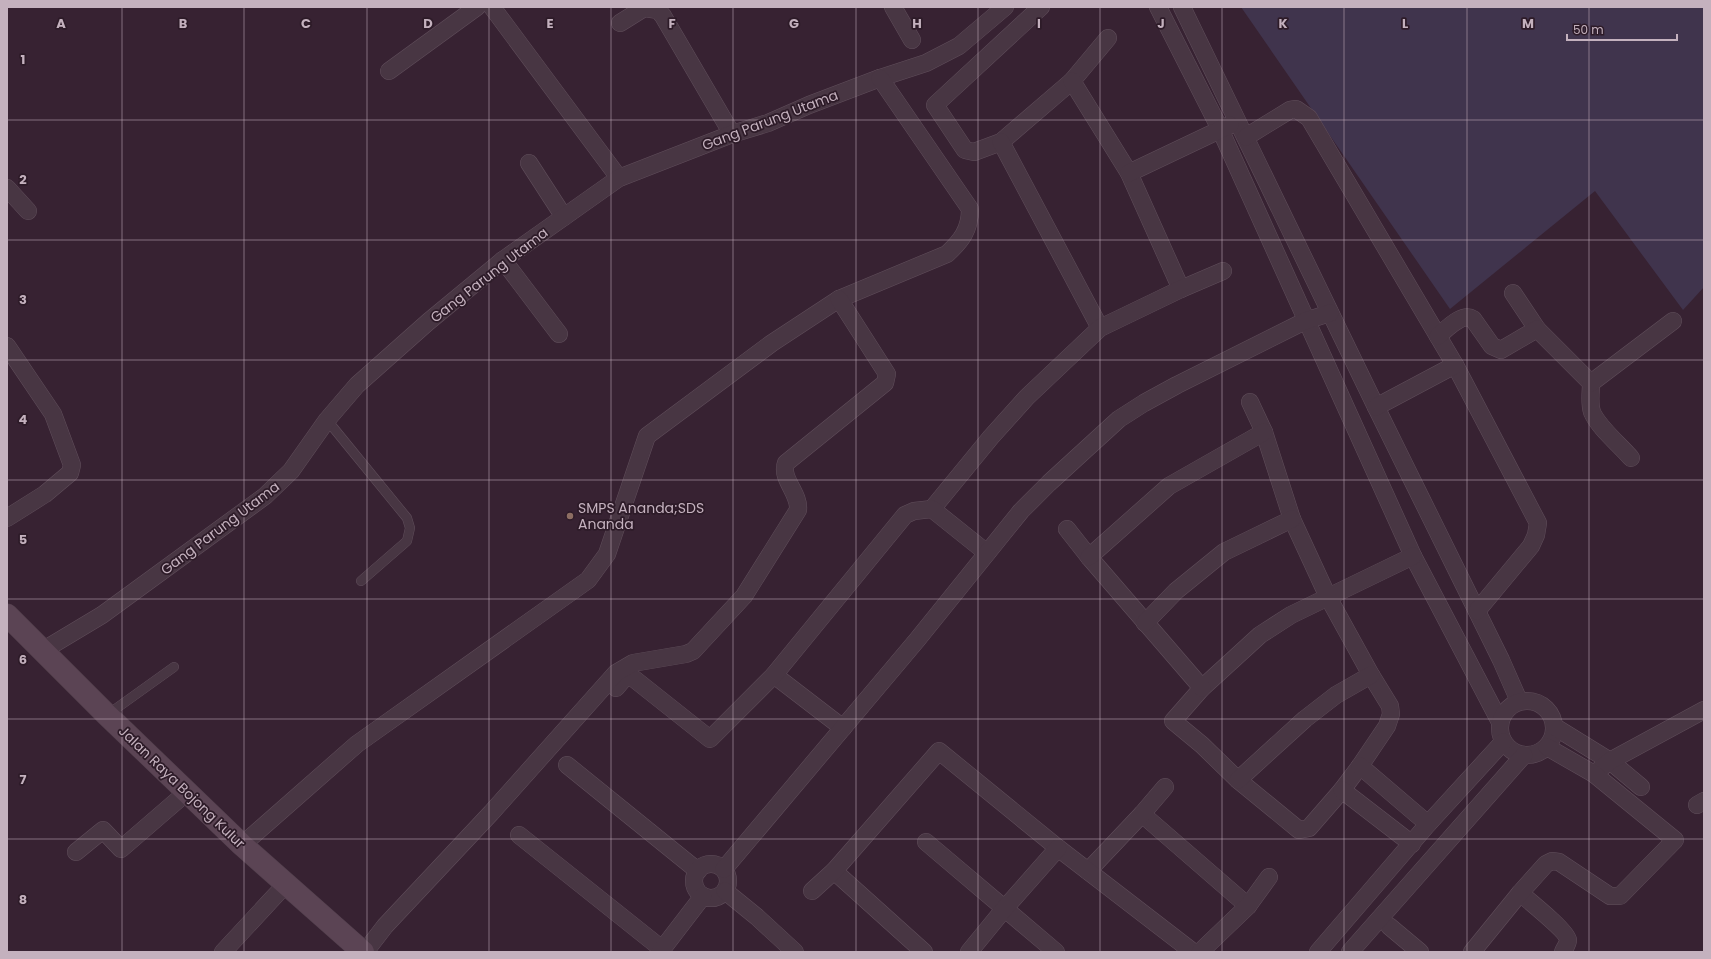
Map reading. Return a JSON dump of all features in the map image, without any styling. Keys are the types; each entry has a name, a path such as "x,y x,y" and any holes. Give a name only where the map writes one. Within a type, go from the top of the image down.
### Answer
{"main road":[{"name":"Jalan Raya Bojong Kulur","path":"10,624 42,651 242,845 364,952"}],"street":[{"path":"388,71 477,7"},
{"path":"492,7 619,178"},
{"path":"893,7 912,40"},
{"name":"Gang Parung Utama","path":"42,651 102,615 265,496 291,471 327,420 357,385 428,322 502,260 619,178 732,134 768,123 809,105 880,78 926,63 959,46 1005,7"},
{"path":"1041,7 935,105 965,150 974,152 1001,142 1072,81 1108,38"},
{"path":"1158,7 1220,129 1305,321 1413,556 1500,722 1500,732 1503,742 1512,751 1524,755 1537,754 1547,747 1553,738 1555,727 1550,711 1536,701 1519,701 1507,709 1500,722"},
{"path":"1182,7 1239,121 1376,408 1477,611 1519,701"},
{"path":"620,23 644,8 658,10 663,16 732,134"},
{"path":"242,845 357,744 588,580 607,554 647,436 772,343 840,299 947,254 962,238 970,221 970,209 880,78"},
{"path":"1072,81 1129,173 1181,288"},
{"path":"1246,137 1290,110 1296,109 1309,118 1455,365 1538,523 1536,535 1531,546 1477,611"},
{"path":"1129,173 1239,121"},
{"path":"1001,142 1100,328"},
{"path":"529,162 564,217"},
{"path":"7,188 28,211"},
{"path":"502,260 559,334"},
{"path":"591,717 628,674 710,739 774,675 905,516 914,511 932,509 991,436 1027,397 1100,328 1181,288 1223,271"},
{"path":"1513,292 1537,329 1591,383 1590,402 1592,412 1600,424 1631,458"},
{"path":"364,952 385,926 491,813 616,673 633,663 686,654 693,651 744,596 798,510 798,502 785,472 786,463 885,383 887,378 887,374 840,299"},
{"path":"724,869 843,728 1021,511 1043,488 1119,419 1177,385 1305,321 1330,313"},
{"path":"1438,336 1462,318 1470,317 1492,346 1501,350 1537,329"},
{"path":"1591,383 1673,321"},
{"path":"7,346 53,414 72,464 70,473 45,494 7,518"},
{"path":"1376,408 1455,365"},
{"path":"1250,402 1264,432 1292,519 1328,597 1390,706 1391,714 1387,726 1342,790 1309,828 1299,830 1238,780 1202,745 1173,721 1202,688 1260,635 1291,615 1328,597 1413,556"},
{"path":"1089,557 1170,486 1264,432"},
{"path":"932,509 987,554"},
{"path":"1145,623 1176,592 1224,552 1292,519"},
{"path":"1066,528 1145,623 1202,688"},
{"path":"774,675 843,728"},
{"path":"1238,780 1305,719 1336,695 1371,675"},
{"path":"1594,774 1610,761 1704,710"},
{"path":"1555,727 1610,761 1641,787"},
{"path":"1318,952 1428,824 1503,742"},
{"path":"1472,952 1520,893 1546,864 1552,861 1563,864 1610,896 1620,896 1676,840 1594,774 1547,747"},
{"path":"812,891 834,871 939,751 1058,848 1193,952"},
{"path":"1350,952 1524,755"},
{"path":"567,765 698,871"},
{"path":"1360,766 1428,824"},
{"path":"1088,871 1142,814 1164,787"},
{"path":"1342,790 1412,844"},
{"path":"76,852 103,830 121,849 187,792"},
{"path":"1142,814 1248,906"},
{"path":"519,835 661,951 702,896"},
{"path":"926,842 1056,952"},
{"path":"969,952 1005,908 1058,848"},
{"path":"710,864 718,865 724,869 728,876 728,884 725,891 714,898 702,896 697,891 694,884 698,871 703,866 710,864"},
{"path":"834,871 924,952"},
{"path":"1200,952 1248,906 1270,877"},
{"path":"223,952 286,884"},
{"path":"725,891 757,917 795,952"},
{"path":"1520,893 1555,924 1567,937 1567,943 1563,952"},
{"path":"1388,926 1420,952"}],"lane":[{"path":"327,420 407,518 410,528 407,541 361,581"},
{"path":"107,715 174,667"}],"shaded area":[{"path":"1241,7 1704,7 1704,287 1683,310 1595,191 1450,309"}],"place":[{"name":"SMPS Ananda;SDS Ananda","path":"570,516"}]}
